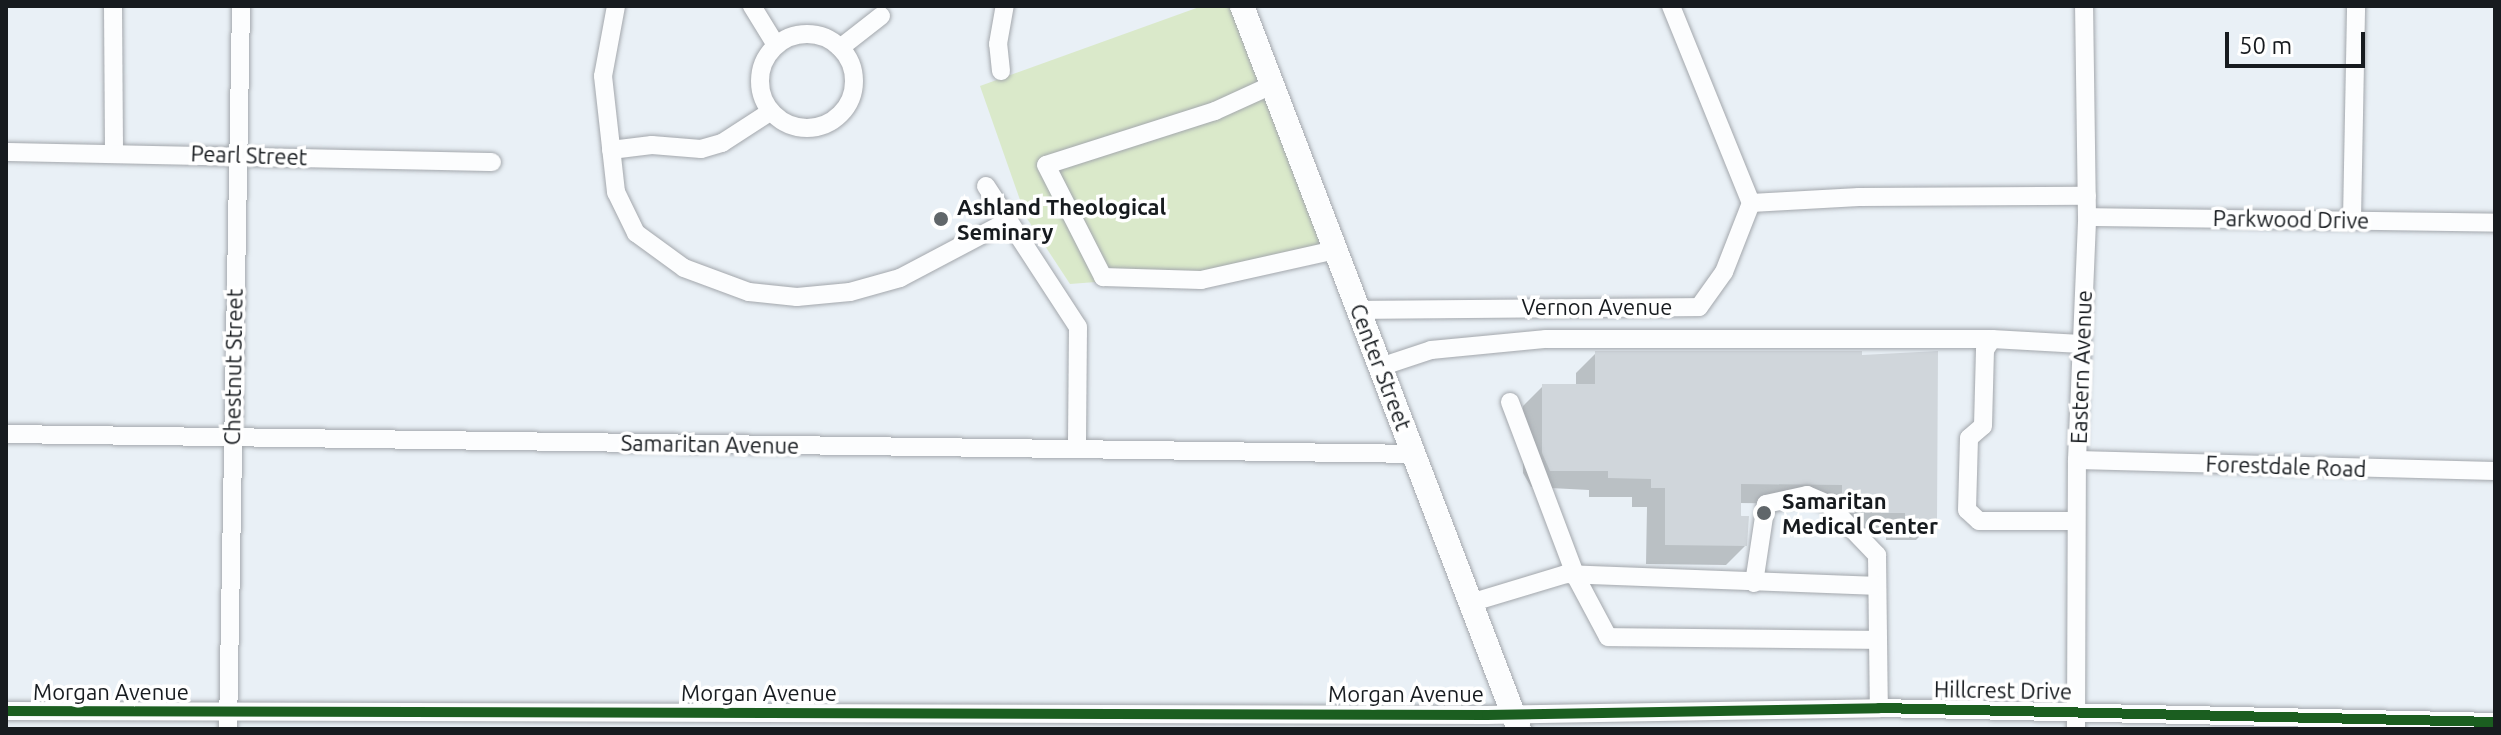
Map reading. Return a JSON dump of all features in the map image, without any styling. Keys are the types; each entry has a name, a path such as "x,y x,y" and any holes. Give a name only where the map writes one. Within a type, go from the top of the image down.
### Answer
{"main road":[{"name":"Center Street","path":"1242,6 1515,720"}],"street":[{"path":"113,6 114,151"},
{"name":"Chestnut Street","path":"229,721 236,154 241,6"},
{"path":"616,6 603,76 616,192 636,233 684,268 749,292 797,297 850,292 900,278 1006,222"},
{"path":"752,6 776,45"},
{"path":"1001,71 998,44 1005,6"},
{"path":"1671,6 1751,203 1859,197 2087,196"},
{"name":"Eastern Avenue","path":"2076,720 2077,460 2087,217 2084,6"},
{"path":"2352,219 2356,6"},
{"path":"840,48 881,16"},
{"path":"808,34 840,48 853,72 852,93 837,117 826,124 795,127 770,112 759,76 776,45 808,34"},
{"path":"1272,85 1215,111 1046,165 1103,277 1201,280 1335,250"},
{"path":"611,150 652,145 701,149 722,143 770,112"},
{"name":"Pearl Street","path":"6,152 114,151 492,162"},
{"path":"986,186 1006,222 1055,286 1078,327 1077,449"},
{"name":"Vernon Avenue","path":"1358,310 1699,307 1724,272 1751,203"},
{"name":"Parkwood Drive","path":"2087,217 2495,223"},
{"path":"1380,367 1431,350 1546,339 1992,339 2081,344"},
{"path":"1992,339 1985,350 1983,426 1969,438 1967,510 1979,521 2076,521"},
{"path":"1510,402 1576,577 1608,637 1878,640"},
{"name":"Samaritan Avenue","path":"6,434 1414,454"},
{"name":"Forestdale Road","path":"2077,460 2495,471"},
{"path":"1754,583 1766,504 1807,495 1828,504 1877,555 1879,708"},
{"path":"1470,603 1555,576 1877,586"},
{"name":"Hillcrest Drive","path":"1515,720 1879,708 2076,720 2495,722"},
{"name":"Morgan Avenue","path":"6,711 229,721 1515,720"}],"green space":[{"path":"1202,6 1234,6 1328,242 1198,274 1070,284 1026,217 980,86"}],"building":[{"path":"1595,351 1862,351 1862,355 1938,351 1937,521 1905,521 1905,513 1881,513 1881,502 1865,502 1865,493 1842,493 1842,485 1741,484 1741,516 1749,516 1747,546 1665,545 1665,488 1651,488 1651,479 1608,478 1608,471 1550,471 1542,453 1542,384 1595,384"}],"cycle path":[{"path":"6,711 1487,715 1879,708 2495,722"}],"place":[{"name":"Ashland Theological Seminary","path":"941,219"},
{"name":"Samaritan Medical Center","path":"1764,513"}]}
